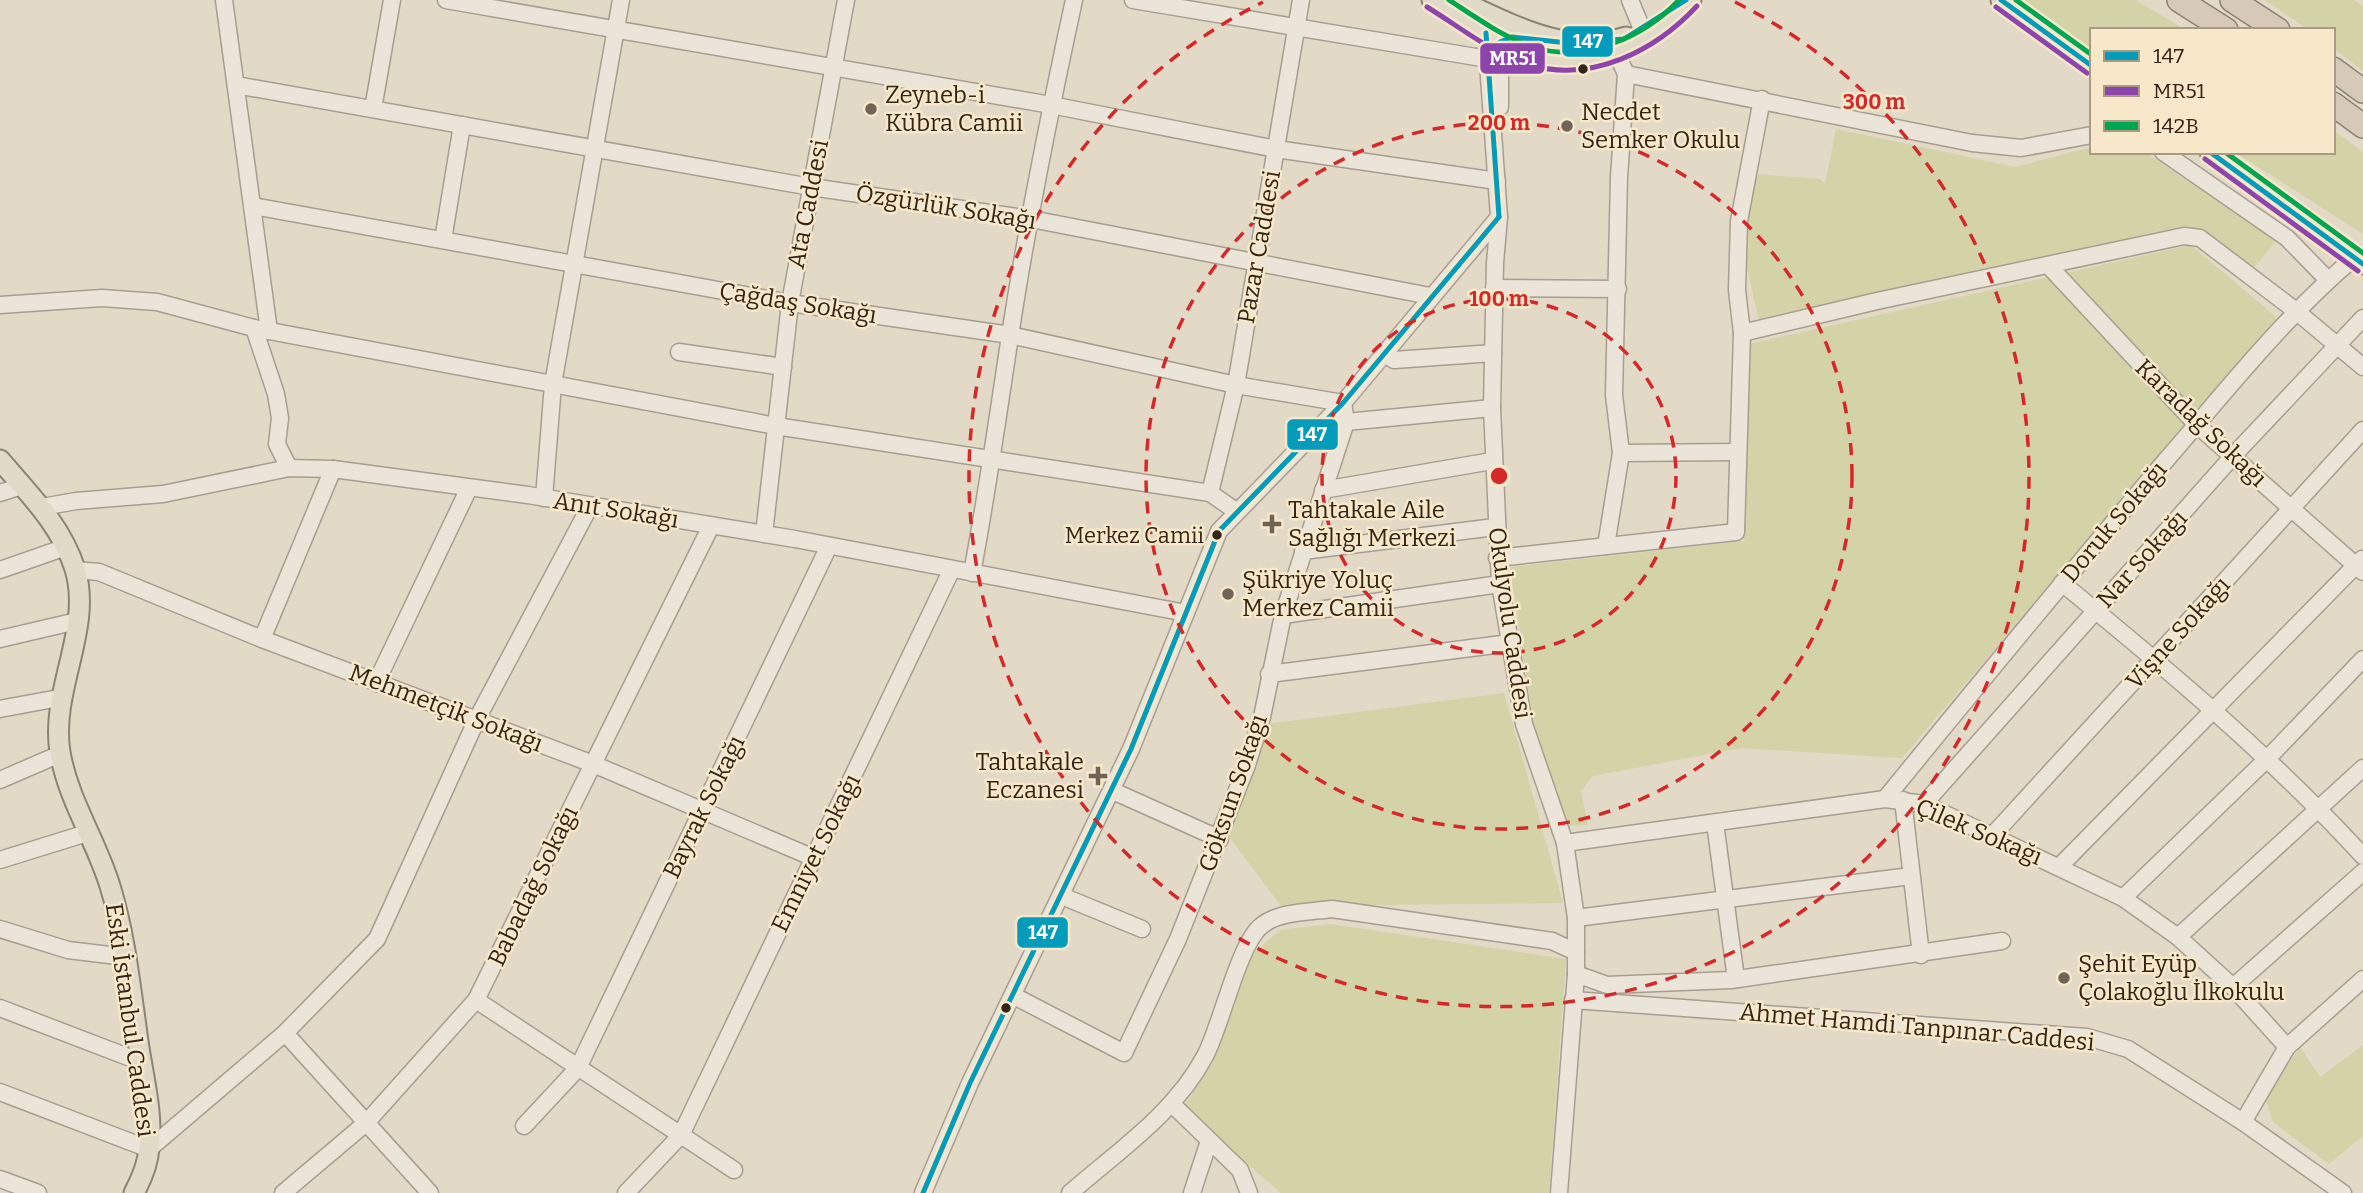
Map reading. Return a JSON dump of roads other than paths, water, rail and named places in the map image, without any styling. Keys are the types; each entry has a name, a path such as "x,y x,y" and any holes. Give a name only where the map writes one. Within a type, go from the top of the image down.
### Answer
{"highway":[{"path":"2179,0 2223,28"},
{"path":"2232,0 2275,28"},
{"path":"2335,71 2363,92"},
{"path":"2335,105 2363,126"}],"main road":[{"path":"1432,0 1493,37 1534,57 1570,60 1614,46 1688,0"},
{"path":"1462,2 1522,31 1568,43 1614,46 1633,45 1677,17 1688,0"},
{"path":"2001,0 2090,65"},
{"path":"1462,2 1490,25 1493,37 1488,59"},
{"path":"1493,37 1554,40"},
{"path":"2213,154 2360,257"},
{"name":"Eski İstanbul Caddesi","path":"0,460 42,507 66,547 75,570 80,598 78,621 60,698 60,754 69,789 109,884 126,957 150,1121 149,1149 134,1193"}],"street":[{"path":"224,0 253,206 262,329 280,418 277,444 289,468"},
{"path":"373,109 392,0"},
{"path":"446,0 1051,105 1276,149 1497,181"},
{"path":"544,498 553,384 621,0"},
{"name":"Ata Caddesi","path":"764,534 790,303 846,0"},
{"path":"972,573 994,459 1010,335 1051,105 1074,0"},
{"path":"1133,0 1198,6 1297,29 1488,59 1489,114 1495,129"},
{"name":"Pazar Caddesi","path":"1210,493 1236,385 1301,0"},
{"path":"1630,0 1642,29"},
{"path":"1493,37 1500,117 1495,129"},
{"path":"1606,546 1621,453 1614,395 1619,177 1626,74 1614,46"},
{"path":"1626,74 1972,143 2021,148 2090,135"},
{"name":"Özgürlük Sokağı","path":"236,85 811,187 1031,219 1256,265 1430,296"},
{"path":"1497,558 1736,532 1742,333 1737,290 1740,221 1762,99"},
{"path":"443,240 462,125"},
{"name":"Okulyolu Caddesi","path":"1495,129 1499,217 1494,288 1492,461 1497,558 1524,724 1565,843 1576,918 1576,974 1559,1193"},
{"path":"2166,154 2287,238 2328,280"},
{"name":"Çağdaş Sokağı","path":"253,206 790,303 1010,335 1236,385 1343,403"},
{"path":"923,1193 970,1083 1112,791 1219,531 1343,403 1430,296 1499,217"},
{"path":"1742,333 2183,236 2200,237 2296,311 2363,368"},
{"name":"Doruk Sokağı","path":"1885,799 2062,583 2296,311 2328,280 2360,257"},
{"name":"Karadağ Sokağı","path":"2048,265 2197,425 2291,509 2361,565"},
{"path":"1494,288 1618,289"},
{"path":"0,305 102,298 157,302 262,329 776,426 1210,493 1236,511"},
{"name":"Nar Sokağı","path":"1924,804 2233,456 2339,347 2363,318"},
{"path":"680,352 783,368"},
{"path":"1383,353 1394,360 1493,353"},
{"name":"Göksun Sokağı","path":"1014,996 1124,1053 1178,939 1220,839 1262,717 1283,615 1346,422 1343,403"},
{"path":"1346,422 1492,408"},
{"name":"Vişne Sokağı","path":"1993,835 2363,430"},
{"path":"1621,453 1738,452"},
{"path":"1323,490 1492,461"},
{"name":"Anıt Sokağı","path":"42,507 76,500 163,494 289,468 333,469 544,498 764,534 1186,613"},
{"path":"262,639 333,469"},
{"path":"0,493 22,486"},
{"path":"376,682 469,488"},
{"path":"0,1092 149,1149 285,1033 377,939 477,719 590,506"},
{"name":"Babadağ Sokağı","path":"283,1193 366,1122 476,1000 711,526"},
{"path":"1303,551 1495,527"},
{"name":"Bayrak Sokağı","path":"524,1126 578,1068 829,546"},
{"path":"0,570 66,547"},
{"path":"2059,867 2361,565"},
{"name":"Mehmetçik Sokağı","path":"75,570 99,572 262,639 593,764 814,858"},
{"name":"Emniyet Sokağı","path":"626,1193 681,1135 951,571"},
{"path":"2062,583 2214,710 2319,809 2363,856"},
{"path":"1283,615 1500,584"},
{"path":"0,639 78,621"},
{"path":"1269,674 1510,643"},
{"path":"2123,898 2267,759 2363,659"},
{"path":"0,709 60,698"},
{"path":"0,780 60,754"},
{"path":"2178,937 2363,768"},
{"path":"1112,791 1220,839"},
{"name":"Çilek Sokağı","path":"1565,843 1885,799 1924,804 2123,898 2178,937 2233,987 2287,1047"},
{"path":"1903,800 1921,955"},
{"path":"1714,822 1736,979"},
{"path":"0,860 87,832"},
{"path":"2233,987 2363,872"},
{"path":"1576,918 1911,876"},
{"path":"1062,896 1142,929"},
{"path":"1070,1193 1172,1104 1205,1055 1245,953 1260,927 1281,918 1332,909 1552,941 1576,952"},
{"path":"0,929 68,950 126,957"},
{"path":"1576,974 1607,985 1736,979 1921,955 2002,941"},
{"path":"2243,1122 2287,1047 2363,979"},
{"path":"476,1000 734,1170"},
{"name":"Ahmet Hamdi Tanpınar Caddesi","path":"1573,1000 2087,1037 2129,1049 2243,1122 2343,1193"},
{"path":"0,1008 141,1062"},
{"path":"285,1033 430,1193"},
{"path":"1172,1104 1240,1170 1249,1193"},
{"path":"1192,1193 1209,1141"},
{"path":"0,1180 38,1193"}],"place":[{"name":"Zeyneb-i Kübra Camii","path":"871,109"},
{"name":"Necdet Semker Okulu","path":"1567,126"},
{"name":"Tahtakale Aile Sağlığı Merkezi","path":"1272,524"},
{"name":"Merkez Camii","path":"1217,535"},
{"name":"Şükriye Yoluç Merkez Camii","path":"1228,594"},
{"name":"Tahtakale Eczanesi","path":"1098,776"},
{"name":"Şehit Eyüp Çolakoğlu İlkokulu","path":"2064,978"}]}
